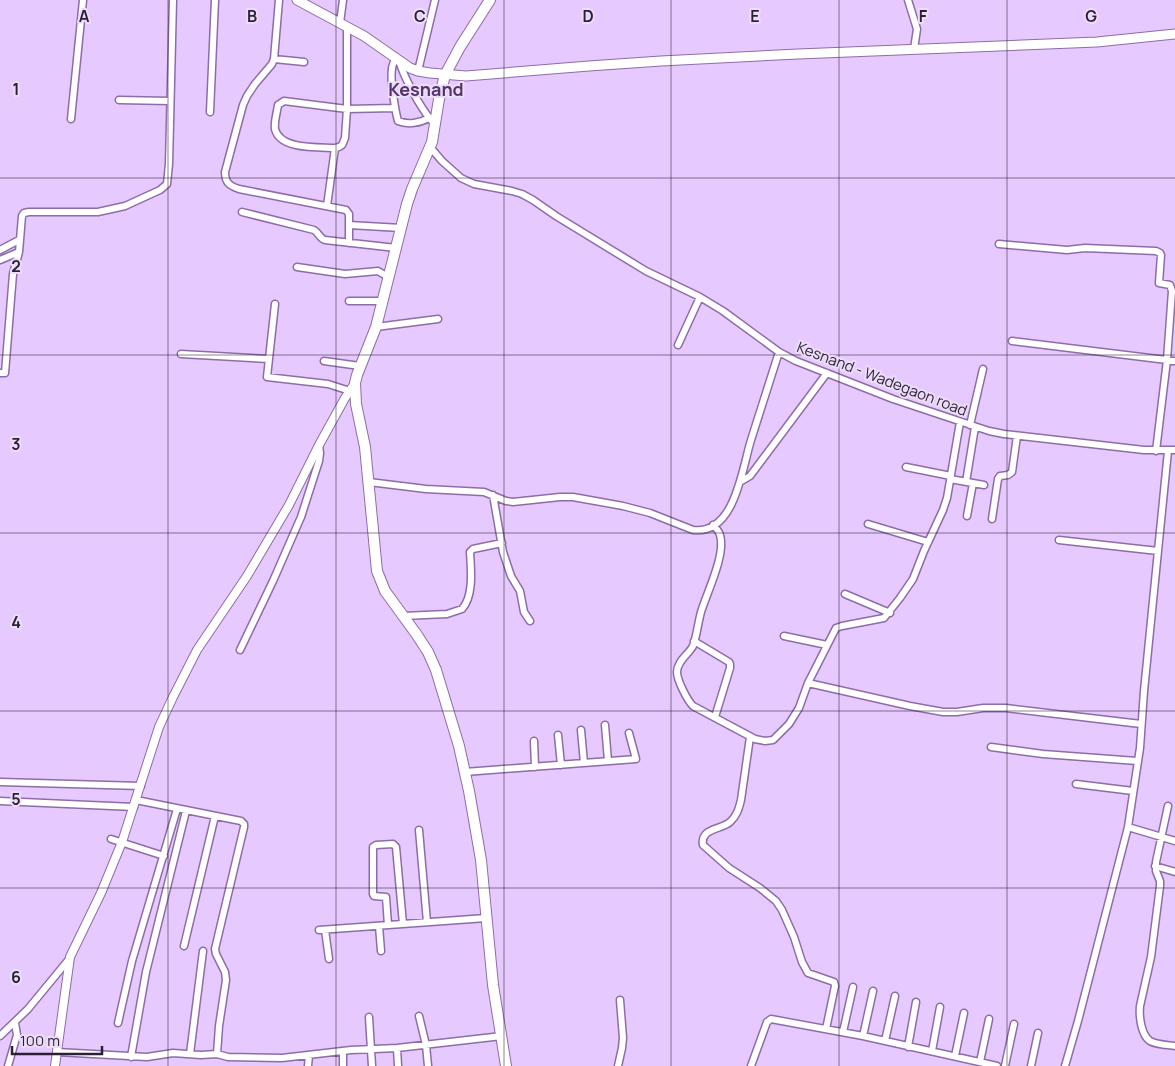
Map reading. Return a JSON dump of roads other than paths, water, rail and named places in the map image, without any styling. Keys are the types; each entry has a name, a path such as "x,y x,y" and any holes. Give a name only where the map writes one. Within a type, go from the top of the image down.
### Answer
{"highway":[{"path":"490,0 460,47 445,75 432,121 430,146 412,189 376,327 353,387 365,447 377,571 385,591 428,652 436,670 465,772 481,860 494,985 506,1066"}],"main road":[{"path":"297,0 364,36 410,68 445,75 479,76 598,65 1097,42 1175,34"}],"street":[{"path":"71,119 83,0"},
{"path":"0,373 5,373 13,274 19,252 21,219 24,213 98,212 125,206 160,190 166,184 169,164 173,0"},
{"path":"210,112 215,0"},
{"path":"279,0 274,59 251,89 243,105 225,172 226,181 231,186 239,189 346,210 349,214 349,243"},
{"path":"343,0 347,108 344,142 335,148 297,145 285,142 276,132 278,105 284,101 347,108 395,108"},
{"path":"418,71 435,0"},
{"path":"908,0 917,32 914,49"},
{"path":"274,59 304,62"},
{"path":"397,59 421,106 432,121 419,123 400,122 398,119 391,74 393,64 397,59"},
{"path":"119,100 170,101"},
{"name":"Kesnand - Wadegaon road","path":"430,146 442,161 461,178 474,184 522,194 646,270 700,297 780,352 806,366 893,399 996,433 1130,449 1172,450"},
{"path":"327,206 335,148"},
{"path":"242,212 314,230 320,238 325,240 396,248"},
{"path":"349,225 401,228"},
{"path":"0,250 19,240"},
{"path":"999,244 1067,250 1085,248 1160,253 1159,283 1170,285 1172,288 1167,360 1156,451"},
{"path":"0,260 19,252"},
{"path":"297,267 345,274 378,271 388,277"},
{"path":"678,345 700,297"},
{"path":"349,301 382,301"},
{"path":"0,1036 28,1009 70,957 122,842 159,727 173,697 202,641 247,576 289,505 319,445 353,387 267,377 275,304"},
{"path":"376,327 438,319"},
{"path":"0,339 8,339"},
{"path":"1012,341 1175,361"},
{"path":"369,482 426,489 484,492 513,502 574,497 650,513 693,530 714,526 732,504 740,482 750,442 780,352"},
{"path":"181,354 269,359"},
{"path":"324,361 360,366"},
{"path":"967,516 972,426 983,369"},
{"path":"740,482 750,476 826,373"},
{"path":"714,526 720,535 721,552 718,565 702,610 694,641 678,668 678,676 690,703 750,737 765,741 773,740 796,714 808,683 835,630 838,627 882,619 887,616 913,579 945,505 960,422"},
{"path":"992,519 998,479 1000,476 1008,475 1012,472 1017,436"},
{"path":"240,650 301,517 319,461 319,445"},
{"path":"1065,1066 1128,827 1138,761 1158,551 1172,450"},
{"path":"906,467 984,485"},
{"path":"493,495 510,576 520,591 523,609 530,620"},
{"path":"868,524 928,542"},
{"path":"1059,540 1158,551"},
{"path":"403,616 446,614 462,609 468,600 471,573 470,552 473,549 502,543"},
{"path":"844,594 890,612"},
{"path":"784,636 827,645"},
{"path":"694,641 730,664 715,717"},
{"path":"808,683 943,712 982,708 1006,708 1141,724"},
{"path":"605,724 608,761"},
{"path":"581,730 584,763"},
{"path":"465,772 636,759 629,733"},
{"path":"558,735 561,765"},
{"path":"750,737 738,810 730,823 708,832 704,836 703,846 729,868 760,888 776,902 782,910 808,973 834,982 835,986 826,1029"},
{"path":"534,742 535,767"},
{"path":"991,746 1043,754 1138,761"},
{"path":"0,782 141,786"},
{"path":"1076,784 1133,791"},
{"path":"0,801 135,804 178,809 243,822 244,825 215,949 225,972 226,980 216,1054"},
{"path":"1168,806 1155,866 1160,886 1151,957 1140,1006 1140,1019 1148,1039 1154,1043 1175,1046"},
{"path":"118,1023 132,961 178,809"},
{"path":"131,1057 146,972 186,811"},
{"path":"184,946 215,816"},
{"path":"1128,827 1175,841"},
{"path":"419,830 427,922"},
{"path":"111,839 164,856"},
{"path":"388,925 386,897 374,896 373,894 373,847 376,845 393,844 396,847 403,924"},
{"path":"1155,866 1175,872"},
{"path":"329,959 322,930 486,918"},
{"path":"379,926 381,951"},
{"path":"190,1054 204,951"},
{"path":"55,1066 70,957"},
{"path":"843,1032 853,987"},
{"path":"863,1036 873,991"},
{"path":"885,1041 895,996"},
{"path":"618,1066 623,1038 620,1000"},
{"path":"908,1047 916,1002"},
{"path":"932,1051 940,1007"},
{"path":"955,1056 964,1013"},
{"path":"419,1016 426,1045 428,1066"},
{"path":"370,1017 372,1066"},
{"path":"751,1066 767,1022 774,1019 863,1036 997,1066"},
{"path":"980,1062 989,1019"},
{"path":"8,1066 17,1036 15,1023"},
{"path":"1005,1066 1014,1024"},
{"path":"1031,1066 1038,1033"},
{"path":"57,1052 131,1057 151,1057 173,1053 282,1058 502,1036"},
{"path":"397,1048 398,1066"},
{"path":"343,1051 343,1066"},
{"path":"308,1066 309,1056"}],"district":[{"name":"Kesnand","path":"426,90"}]}
